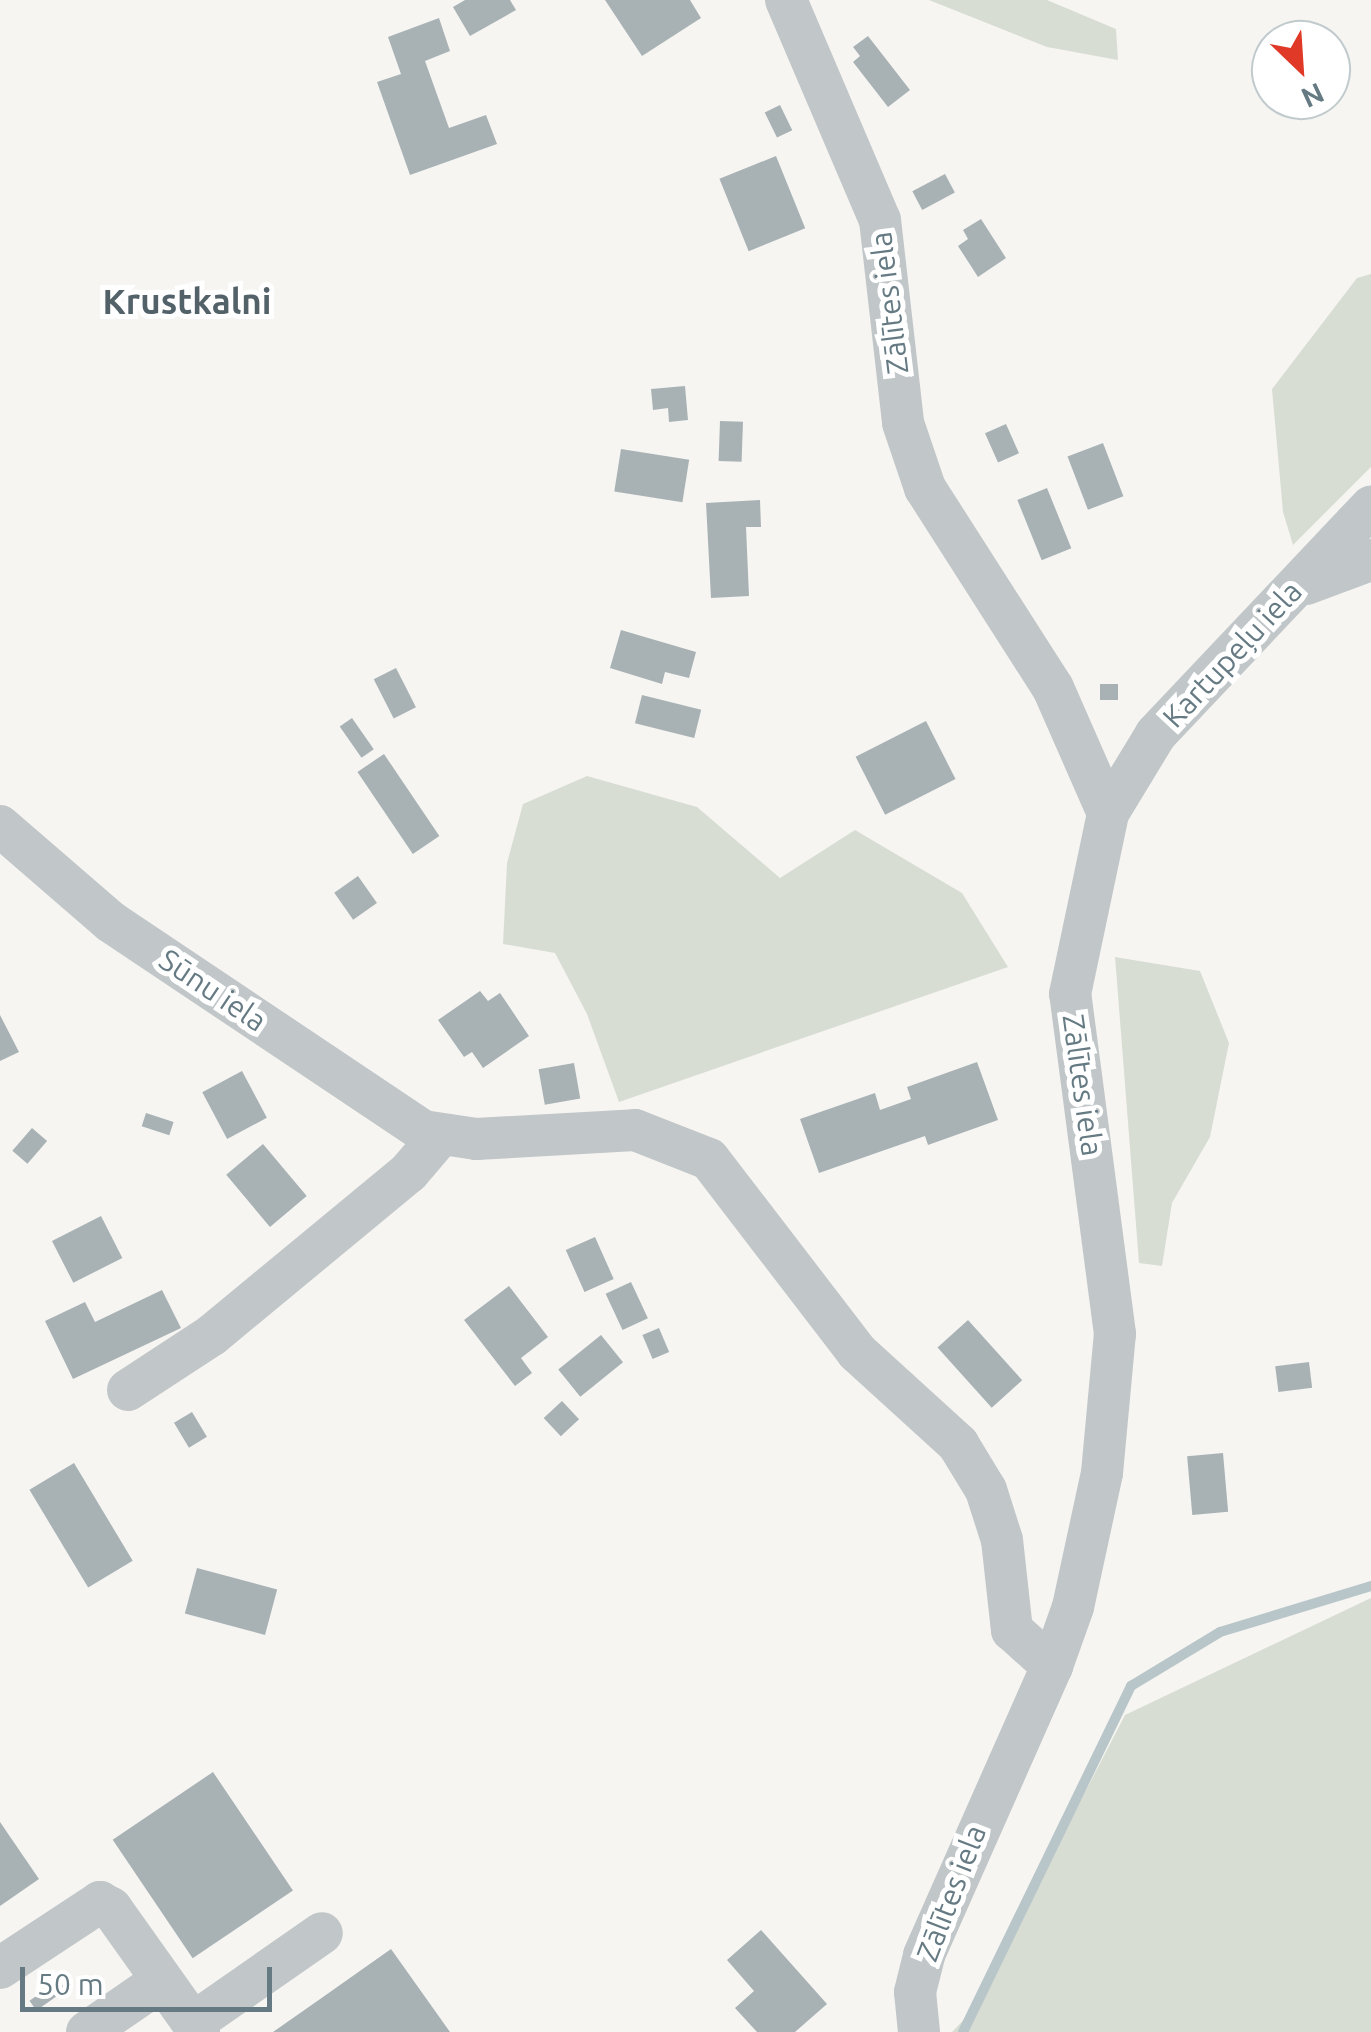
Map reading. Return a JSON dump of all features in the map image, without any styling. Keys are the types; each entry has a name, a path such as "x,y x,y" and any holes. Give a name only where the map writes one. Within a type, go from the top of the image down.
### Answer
{"street":[{"name":"Zālītes iela","path":"786,0 880,220 902,423 925,488 1053,688 1108,813 1070,994 1108,1260 1112,1400 1090,1539 1052,1666 938,1913 915,1992 917,2031"},
{"name":"Kartupeļu iela","path":"1108,813 1156,734 1371,507"},
{"path":"1295,588 1371,560"},
{"name":"Sūnu iela","path":"0,826 110,922 438,1138"},
{"path":"128,1390 212,1336 409,1172 438,1138 635,1130 709,1159 857,1352 958,1444 986,1490 1002,1540 1012,1630 1052,1666"},
{"path":"0,1968 100,1902 196,2027 322,1933"},
{"path":"87,2032 161,1981"}],"shaded area":[{"path":"929,0 1047,0 1116,29 1118,60 1047,47"},
{"path":"1371,274 1371,467 1293,545 1283,512 1272,389 1357,278"},
{"path":"587,776 697,807 780,878 855,830 962,893 1008,967 619,1102 587,1014 555,953 503,944 507,863 523,804"},
{"path":"1115,957 1200,971 1229,1043 1210,1137 1172,1203 1162,1266 1139,1263"},
{"path":"1371,1598 1371,2032 952,2032 972,2011 1125,1715"}],"building":[{"path":"465,0 510,0 516,10 470,36 453,7"},
{"path":"605,0 690,0 701,18 642,56"},
{"path":"439,18 450,51 425,61 449,128 486,115 497,144 410,175 377,82 401,74 388,37"},
{"path":"868,36 910,90 888,107 853,62 860,56 853,47"},
{"path":"780,105 792,130 777,138 765,112"},
{"path":"776,156 805,228 749,251 719,179"},
{"path":"945,174 955,193 922,210 912,191"},
{"path":"981,219 1006,258 978,277 958,246 968,239 963,230"},
{"path":"685,386 688,420 669,422 668,408 653,410 651,389"},
{"path":"720,421 743,422 742,462 719,461"},
{"path":"1006,424 1019,453 998,463 985,433"},
{"path":"1103,443 1123,496 1088,510 1068,457"},
{"path":"621,449 689,460 682,502 614,491"},
{"path":"1047,488 1071,548 1042,560 1017,500"},
{"path":"760,500 761,527 746,527 749,596 711,598 706,503"},
{"path":"621,630 696,652 689,678 665,672 662,684 610,668"},
{"path":"396,668 416,707 394,719 374,679"},
{"path":"1100,684 1118,684 1118,700 1100,700"},
{"path":"642,695 701,710 694,738 635,723"},
{"path":"352,718 374,749 362,758 340,727"},
{"path":"926,721 956,779 885,815 856,757"},
{"path":"384,754 439,836 413,854 357,772"},
{"path":"358,876 377,903 353,920 334,893"},
{"path":"480,991 488,1001 500,993 529,1036 483,1068 472,1052 464,1057 438,1020"},
{"path":"0,1015 19,1052 0,1061"},
{"path":"977,1062 998,1120 928,1145 925,1136 819,1173 800,1119 875,1093 880,1110 911,1099 907,1087"},
{"path":"574,1063 580,1098 545,1105 539,1069"},
{"path":"242,1071 267,1118 227,1139 202,1092"},
{"path":"146,1113 174,1122 169,1135 142,1126"},
{"path":"32,1128 47,1141 27,1164 12,1151"},
{"path":"263,1144 307,1196 270,1227 226,1175"},
{"path":"101,1216 122,1258 73,1283 52,1241"},
{"path":"595,1237 614,1279 584,1292 566,1250"},
{"path":"631,1282 648,1318 623,1330 606,1294"},
{"path":"509,1286 548,1337 521,1358 532,1373 515,1386 464,1320"},
{"path":"162,1290 181,1328 73,1379 45,1321 85,1302 95,1322"},
{"path":"968,1320 1022,1380 992,1408 938,1347"},
{"path":"659,1328 669,1352 653,1359 642,1335"},
{"path":"601,1335 623,1362 580,1397 558,1370"},
{"path":"1309,1362 1312,1388 1278,1392 1275,1366"},
{"path":"562,1401 579,1419 561,1436 544,1418"},
{"path":"192,1412 207,1437 189,1448 174,1423"},
{"path":"1223,1453 1228,1512 1192,1515 1187,1456"},
{"path":"74,1463 133,1561 88,1587 29,1490"},
{"path":"197,1568 277,1589 265,1635 185,1613"},
{"path":"213,1772 293,1891 193,1958 113,1840"},
{"path":"0,1822 39,1879 0,1906"},
{"path":"761,1930 827,2004 795,2032 757,2032 735,2008 754,1991 727,1960"},
{"path":"391,1949 450,2032 273,2032 323,1997"},
{"path":"59,1980 66,1990 36,2010 30,2001"}],"waterway":[{"path":"963,2032 1131,1686 1220,1632 1371,1586"}],"district":[{"name":"Krustkalni","path":"187,301"}]}
